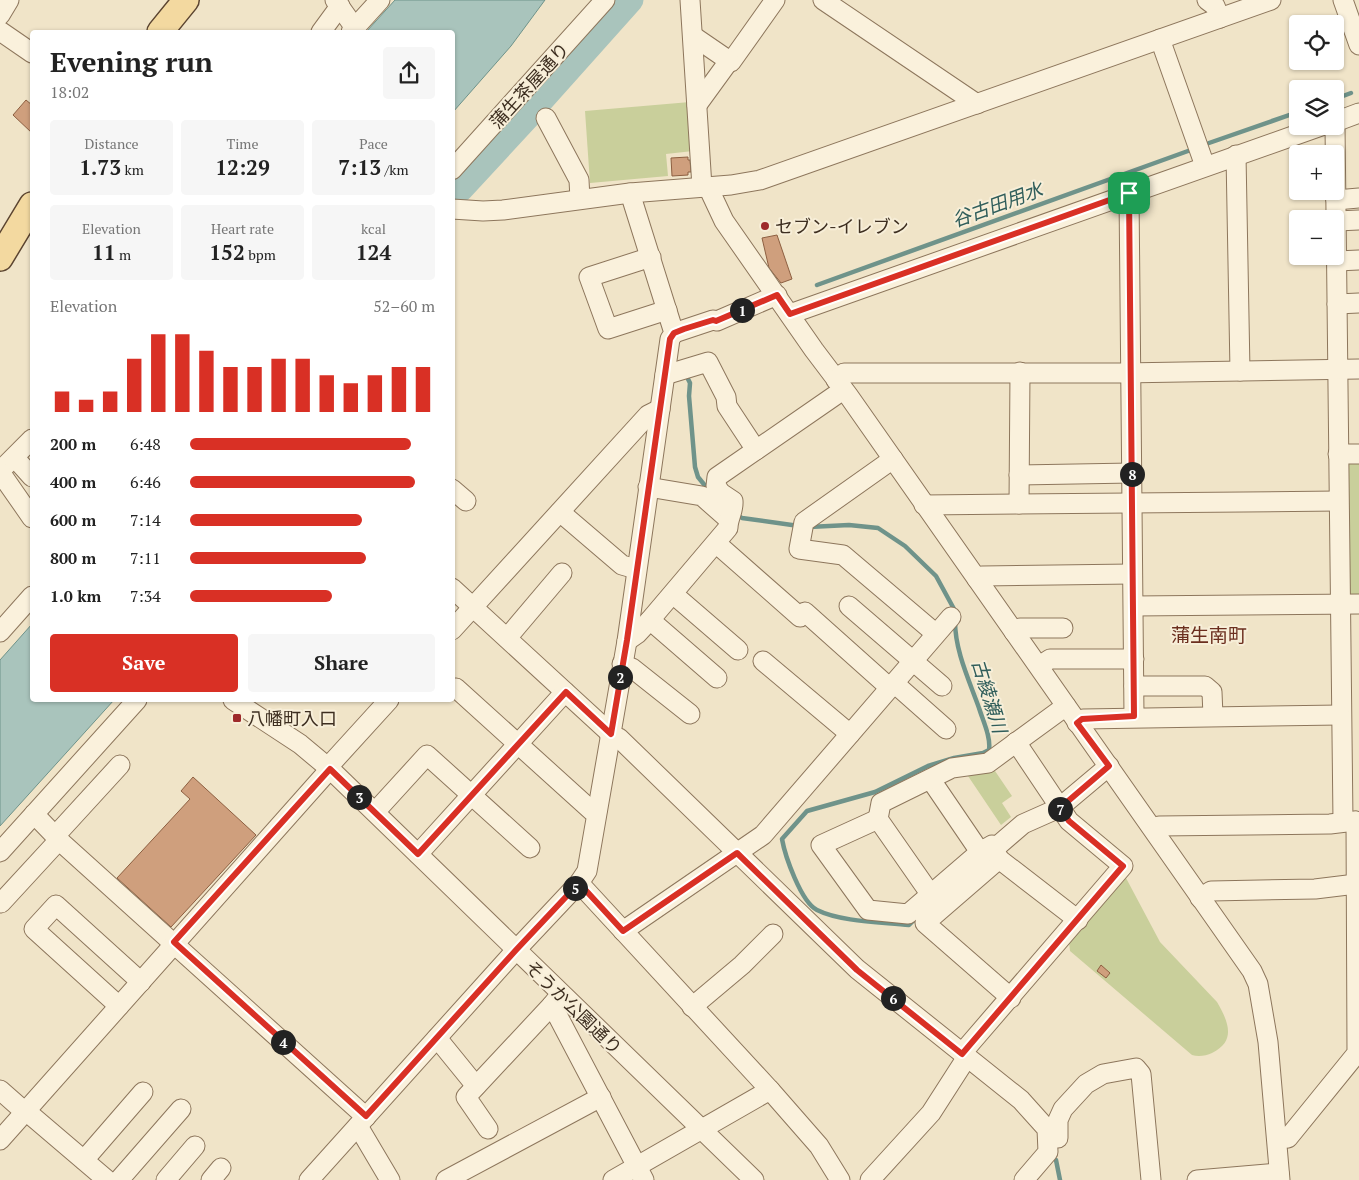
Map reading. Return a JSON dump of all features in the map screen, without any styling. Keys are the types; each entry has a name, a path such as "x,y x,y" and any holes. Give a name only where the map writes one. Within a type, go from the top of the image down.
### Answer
{"main road":[{"path":"162,30 186,0"},
{"path":"0,258 30,207"}],"street":[{"path":"0,14 9,0"},
{"path":"338,3 353,30 380,0"},
{"name":"蒲生茶屋通り","path":"455,167 605,0"},
{"path":"690,0 705,187 724,221 790,314 843,381 924,505 1066,706 1084,721 1109,766 1252,971 1258,984 1268,1042 1279,1177 1197,1180"},
{"path":"697,105 775,0"},
{"path":"823,0 977,104"},
{"path":"455,209 483,211 630,193 760,180 1160,39 1213,5 1271,0"},
{"path":"1343,0 1359,45"},
{"path":"322,30 338,3"},
{"path":"0,31 30,52"},
{"path":"693,36 730,61"},
{"path":"1160,39 1205,166"},
{"path":"1344,119 1359,113"},
{"path":"546,118 579,180 580,199"},
{"path":"790,314 1296,135"},
{"path":"1236,156 1240,371"},
{"path":"630,193 674,333"},
{"path":"1129,193 1139,373 1132,473 1134,716"},
{"path":"1344,199 1359,198"},
{"path":"1336,200 1336,210"},
{"path":"1344,221 1359,220"},
{"path":"651,257 589,277 608,329 667,310"},
{"path":"1344,261 1359,260"},
{"path":"1277,1139 1288,1138 1300,1126 1357,1053 1356,884 1347,822 1340,715 1337,265"},
{"path":"309,1180 516,950 579,883 587,870 627,640 670,339 674,333 713,320 716,321 777,295"},
{"path":"1337,304 1359,303"},
{"path":"665,375 708,362 726,397 727,406 756,450"},
{"path":"627,640 637,634 674,594 717,544 728,528 733,501 721,493 716,486 718,477 756,450 843,381 1020,372 1139,373 1359,369"},
{"path":"1019,504 1020,372"},
{"path":"455,627 648,415 660,409"},
{"path":"30,441 0,472 30,515"},
{"path":"1338,454 1359,454"},
{"path":"15,458 30,475"},
{"path":"893,459 800,516 799,548 843,555 935,633"},
{"path":"1019,475 1132,473"},
{"path":"648,486 702,496 730,515"},
{"path":"924,505 1338,501"},
{"path":"560,512 622,565 636,569"},
{"path":"717,544 802,615 946,729"},
{"path":"507,638 562,573"},
{"path":"977,579 982,576 1132,574"},
{"path":"455,591 611,735 619,738 857,970 1021,1100 1047,1129 1048,1152 1024,1180"},
{"path":"674,594 738,650"},
{"path":"0,632 30,598"},
{"path":"1134,606 1359,604"},
{"path":"849,606 942,686"},
{"path":"623,931 763,835 935,633 951,617"},
{"path":"650,620 717,678"},
{"path":"1014,632 1020,628 1063,628"},
{"path":"1039,666 1050,660 1134,659"},
{"path":"763,661 850,734"},
{"path":"622,664 632,668 690,714"},
{"path":"1134,686 1205,686 1212,692 1213,716"},
{"path":"456,688 592,811 597,811"},
{"path":"418,854 566,692"},
{"path":"0,852 135,702"},
{"name":"そうか公園通り","path":"236,702 300,744 329,768 516,950 556,1000 754,1180"},
{"path":"0,1140 386,702"},
{"path":"931,895 878,819 881,803 952,768 988,763 1066,706"},
{"path":"1084,721 1134,716 1340,715"},
{"path":"870,1180 931,1113 965,1056 1011,998 1120,871 1069,821 1016,742"},
{"path":"375,812 427,755 530,848"},
{"path":"1,904 120,766"},
{"path":"1011,998 925,923 991,853 1023,824 1060,808 1109,766"},
{"path":"931,780 991,853 1078,920"},
{"path":"34,814 57,838 174,942 362,1121 387,1179"},
{"path":"878,819 821,844 868,910 908,914 931,895 991,853"},
{"path":"1154,830 1159,826 1347,822"},
{"path":"579,883 770,1090 819,1146 840,1180"},
{"path":"1200,898 1211,891 1315,889 1356,884"},
{"path":"119,1006 34,929 56,905 141,982"},
{"path":"692,1007 742,965 774,934"},
{"path":"488,1129 466,1097 556,1000 601,1097 640,1174"},
{"path":"437,1038 476,1086"},
{"path":"1047,1138 1058,1138 1058,1120 1063,1109 1086,1084 1103,1074 1136,1068 1142,1074 1151,1180"},
{"path":"0,1090 106,1180"},
{"path":"614,1180 640,1174 701,1130 770,1090"},
{"path":"84,1160 143,1092"},
{"path":"446,1180 601,1097"},
{"path":"119,1180 181,1109"},
{"path":"166,1180 195,1146"}],"green space":[{"path":"690,102 693,151 666,154 668,176 590,183 585,111"},
{"path":"1359,459 1359,599 1345,599 1346,462"},
{"path":"995,771 1012,796 1002,803 1011,817 1001,825 968,776"},
{"path":"1126,878 1160,942 1217,1002 1221,1009 1227,1023 1227,1037 1225,1043 1212,1053 1202,1056 1192,1055 1070,951 1069,942"}],"water":[{"path":"395,0 545,0 511,46 455,110 455,30 368,30"},
{"path":"30,626 30,702 112,702 0,826 0,660"}],"building":[{"path":"26,100 30,103 30,131 13,115"},
{"path":"688,157 691,172 688,172 688,175 672,176 671,158"},
{"path":"777,235 792,279 781,283 769,268 762,238"},
{"path":"193,777 256,835 171,927 117,878 190,799 181,791"},
{"path":"1101,965 1110,973 1106,978 1097,971"}],"waterway":[{"path":"539,103 631,0"},
{"name":"谷古田用水","path":"1344,96 1351,93"},
{"path":"461,189 534,110"},
{"name":"谷古田用水","path":"1209,143 1289,115"},
{"name":"谷古田用水","path":"817,285 1188,151"},
{"name":"古綾瀬川","path":"687,377 690,383 689,396 695,467 698,477 711,493"},
{"name":"古綾瀬川","path":"736,514 742,518 799,526"},
{"name":"古綾瀬川","path":"809,527 849,525 878,528 905,546 936,576 954,609 954,614"},
{"name":"古綾瀬川","path":"914,920 909,925 862,921 838,917 817,910 805,898 800,889 786,856 782,839 807,811 875,792 928,766 989,750 986,729 957,643 955,621"},
{"name":"古綾瀬川","path":"1056,1160 1060,1180"}],"place":[{"name":"セブン-イレブン","path":"765,226"},
{"name":"八幡町入口","path":"237,718"}],"district":[{"name":"蒲生南町","path":"1209,634"}],"route":[{"path":"1129,193 1134,716 1082,719 1077,723 1109,766 1060,808 1069,821 1123,866 962,1054 857,970 737,853 623,931 579,883 366,1116 174,942 330,769 418,854 566,692 611,734 627,640 670,339 674,333 713,320 716,321 777,295 790,314 1129,193"}]}
